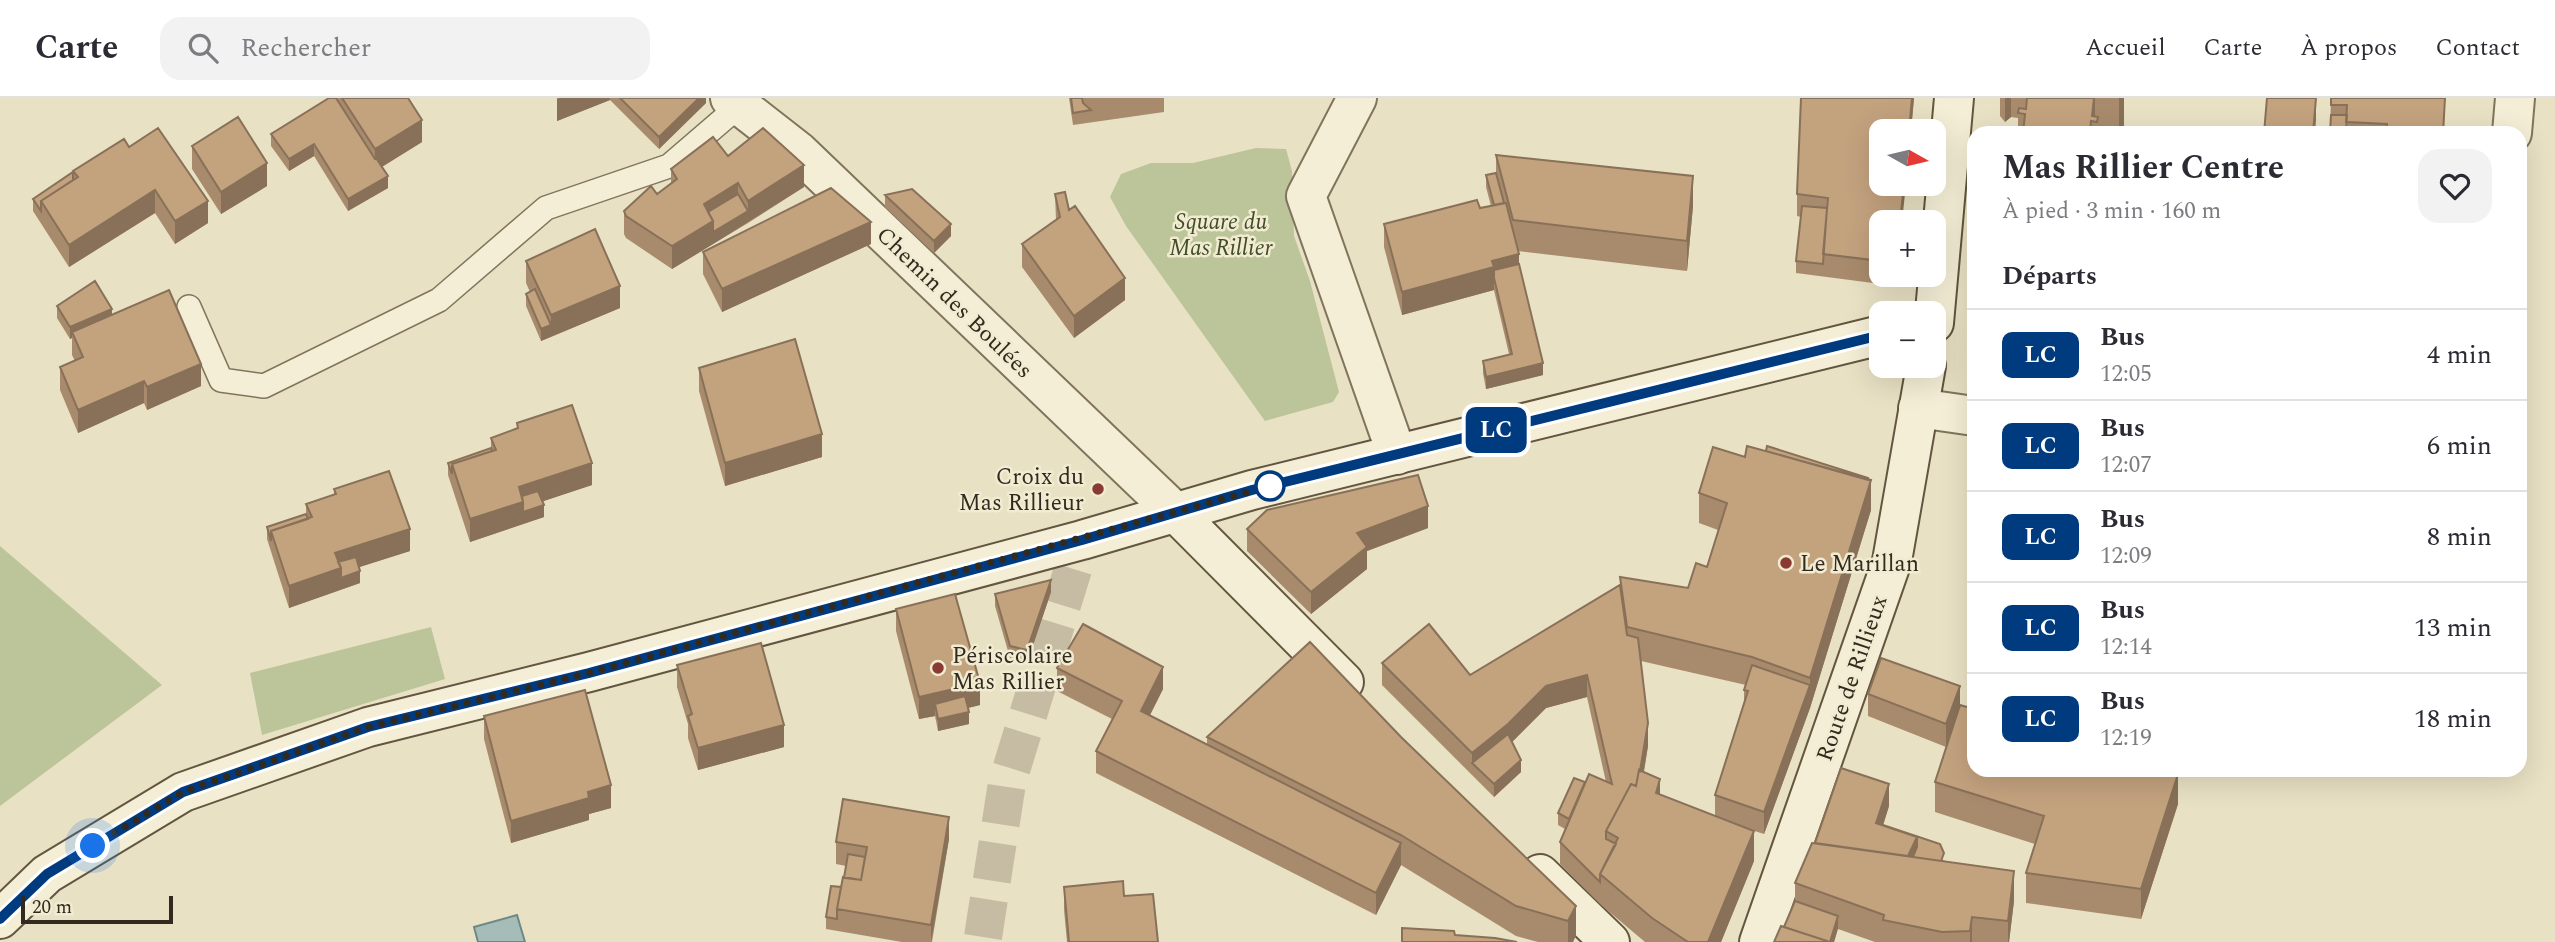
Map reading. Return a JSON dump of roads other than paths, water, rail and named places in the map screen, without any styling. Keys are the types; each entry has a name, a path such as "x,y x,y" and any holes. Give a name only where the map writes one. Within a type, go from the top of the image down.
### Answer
{"street":[{"path":"1357,98 1306,196 1397,454"},
{"path":"1936,301 1954,98"},
{"path":"2513,126 2515,98"},
{"name":"Chemin des Boulées","path":"735,102 798,150 1175,512 1368,707"},
{"path":"0,919 47,874 183,792 368,727 589,673 1397,454 1869,338"},
{"name":"Route de Rillieux","path":"1759,942 1892,561 1924,378"},
{"path":"1918,408 1967,415"},
{"path":"1511,846 1610,942"}],"lane":[{"path":"189,307 221,380 264,386 439,300 546,208 669,166 735,102"}],"water":[{"path":"517,915 525,942 478,942 474,927"}],"tunnel":[{"path":"983,937 1007,783 1082,540"}],"place":[{"name":"Croix du Mas Rillieur","path":"1098,489"},
{"name":"Le Marillan","path":"1786,563"},
{"name":"Périscolaire Mas Rillier","path":"938,668"}],"park label":[{"name":"Square du Mas Rillier","path":"1221,234"}]}
